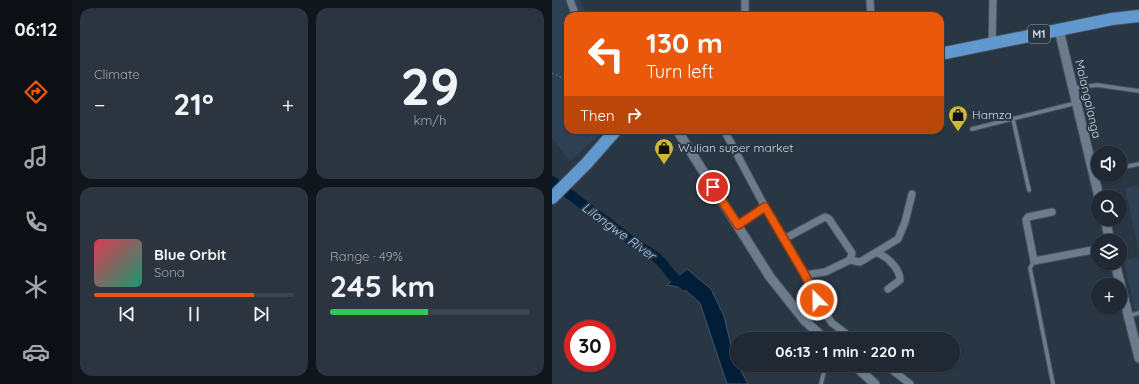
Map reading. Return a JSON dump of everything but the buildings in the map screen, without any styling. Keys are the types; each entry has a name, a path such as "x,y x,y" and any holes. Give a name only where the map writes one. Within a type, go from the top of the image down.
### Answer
{"highway":[{"name":"M1","path":"944,53 1112,19 1139,16"},
{"path":"552,198 586,164 612,134"}],"street":[{"path":"570,0 574,12"},
{"path":"745,0 745,12"},
{"path":"870,0 871,12"},
{"path":"992,44 993,0"},
{"name":"Malangalanga","path":"1059,30 1091,155"},
{"path":"680,134 778,288 805,321 817,332"},
{"path":"726,134 765,207 805,275 818,303 827,318 844,332"},
{"path":"805,275 825,272 850,260 860,262 898,239 905,222 912,194"},
{"path":"738,225 765,207"},
{"path":"1052,212 1028,217 1026,220 1034,261 1091,251"},
{"path":"784,239 825,217 829,218 852,253 850,260"},
{"path":"877,253 890,261 900,276 900,280 888,289"},
{"path":"1117,270 1139,358"},
{"path":"862,372 875,384"},
{"path":"895,372 910,384"}],"lane":[{"path":"1074,88 1097,85 1139,91"},
{"path":"972,129 1077,102"},
{"path":"1013,119 1029,190"},
{"path":"1127,167 1139,164"},
{"path":"1034,261 1030,268 1053,384"},
{"path":"1128,316 1139,313"},
{"path":"821,384 824,372"}],"path":[{"path":"552,73 560,77 564,76"}],"shaded area":[{"path":"552,0 580,0 585,12 564,12 564,134 600,134 570,161 552,138"},
{"path":"1139,185 1139,253 1127,197 1127,190 1125,188"},
{"path":"1139,257 1139,313 1135,313 1126,270 1127,259"},
{"path":"687,269 711,289 724,316 730,341 730,372 742,372 748,384 727,384 700,303 683,288 667,285"}],"waterway":[{"name":"Lilongwe River","path":"552,181 631,241 654,256 675,279 685,285"}],"place":[{"name":"Hamza","path":"958,132"},
{"name":"Wulian super market","path":"664,165"}],"route":[{"path":"713,187 738,225 765,207 805,275 817,300"}]}
